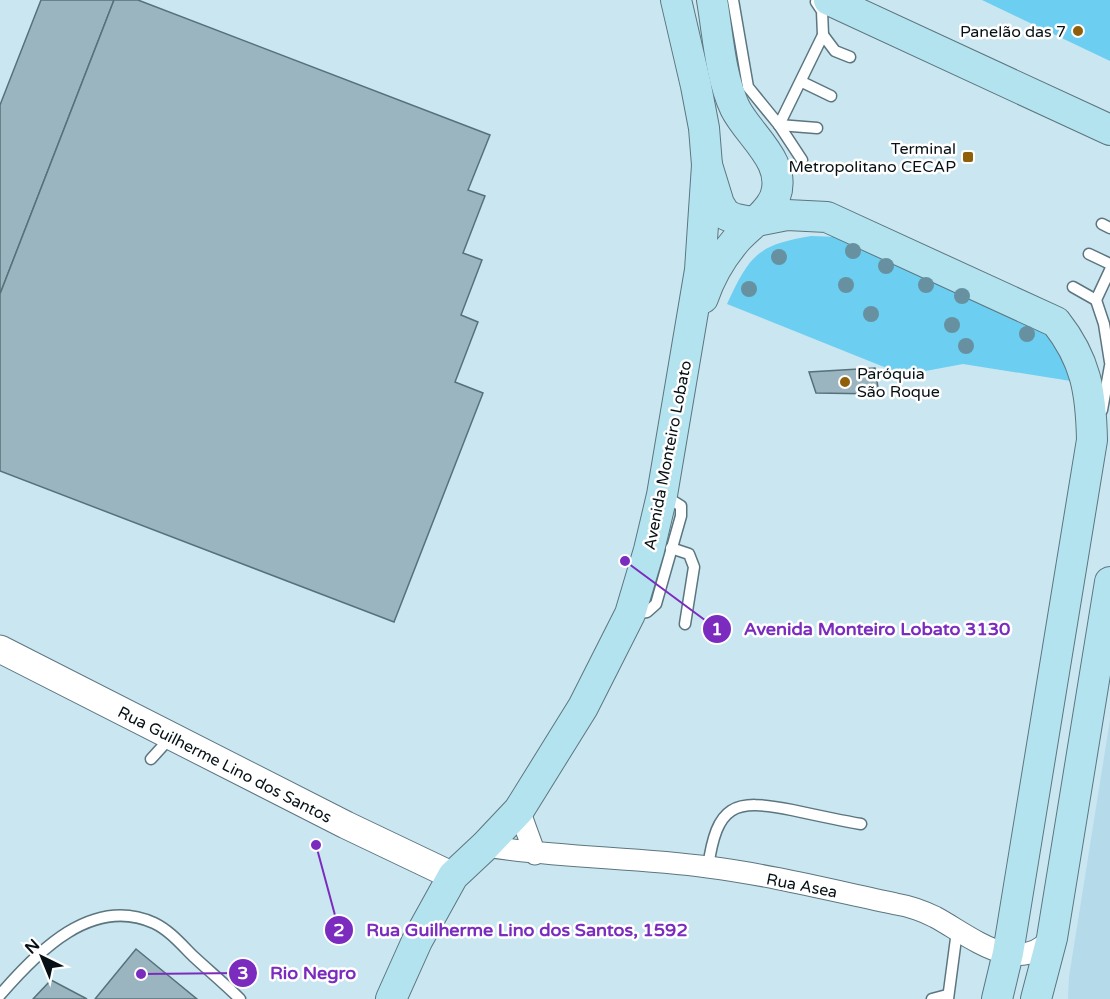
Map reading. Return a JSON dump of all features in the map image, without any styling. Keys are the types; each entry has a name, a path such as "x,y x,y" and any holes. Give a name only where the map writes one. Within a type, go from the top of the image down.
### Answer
{"main road":[{"name":"Avenida Monteiro Lobato","path":"689,340 706,289 721,261 738,238 757,220 774,198 777,174 773,163 736,109 728,89 712,0"},
{"path":"829,0 1110,130"},
{"name":"Avenida Monteiro Lobato","path":"391,999 417,941 453,876 519,810 583,708 630,614 662,495 700,270 707,165 704,128 680,5"},
{"path":"707,165 719,204 726,214 743,222 787,214 827,217 1056,321 1069,338 1085,370 1091,405 1092,440 1008,953 997,999"},
{"path":"1036,999 1052,938 1110,582"}],"street":[{"name":"Rua Guilherme Lino dos Santos","path":"0,649 346,825 453,876"},
{"path":"519,810 535,854"},
{"name":"Rua Asea","path":"485,846 535,854 708,867 901,905 934,916 980,945 1008,953 1030,954 1042,950 1052,938"}],"lane":[{"path":"733,0 748,87 780,125 802,160"},
{"path":"780,125 823,35 822,11 815,0"},
{"path":"823,35 835,51 850,57"},
{"path":"802,82 831,96"},
{"path":"780,125 817,128"},
{"path":"1089,254 1110,264"},
{"path":"1096,300 1110,270"},
{"path":"1073,287 1096,300 1104,324 1110,364 1080,520"},
{"path":"630,614 647,612 656,604 681,516 681,506 662,495"},
{"path":"671,548 689,554 694,567 685,624"},
{"path":"151,759 171,737"},
{"path":"708,867 713,837 724,816 741,804 759,803 861,824"},
{"path":"0,995 49,943 74,927 110,916 136,917 156,923 240,999"},
{"path":"932,999 947,997 957,931"}],"shaded area":[{"name":"Panelão das 7","path":"982,0 1110,0 1110,61"},
{"path":"811,236 838,237 1028,320 1058,344 1071,381 963,364 904,375 727,304 742,274 757,255 778,244"},
{"path":"1110,720 1110,999 1068,999 1069,977"}],"building":[{"path":"41,0 114,0 0,294 0,105"},
{"path":"114,0 138,0 490,135 468,190 485,196 463,253 482,260 461,315 478,322 455,382 483,393 394,622 0,471 0,294"},
{"name":"Paróquia São Roque","path":"875,368 879,394 816,393 809,372"},
{"path":"136,949 197,999 95,999"},
{"path":"51,980 87,999 33,999"}],"place":[{"name":"Panelão das 7","path":"1078,31"},
{"name":"Terminal Metropolitano CECAP","path":"968,157"},
{"name":"Paróquia São Roque","path":"845,382"},
{"name":"Avenida Monteiro Lobato 3130","path":"625,561"},
{"name":"Rua Guilherme Lino dos Santos, 1592","path":"316,845"},
{"name":"Rio Negro","path":"141,974"}]}
